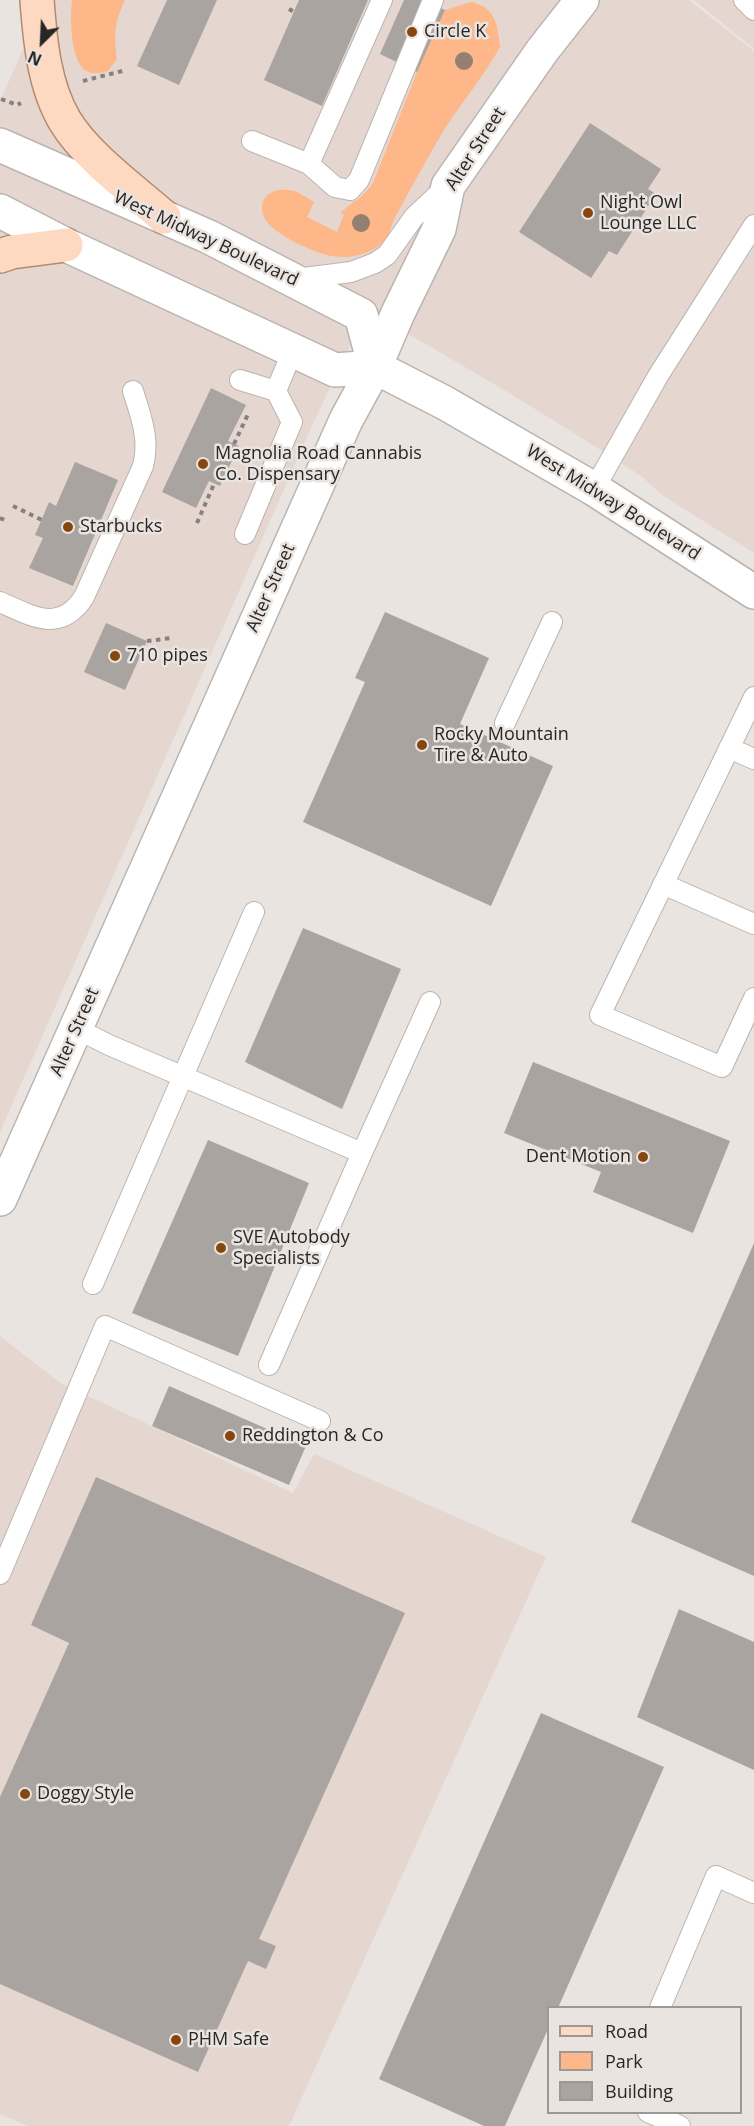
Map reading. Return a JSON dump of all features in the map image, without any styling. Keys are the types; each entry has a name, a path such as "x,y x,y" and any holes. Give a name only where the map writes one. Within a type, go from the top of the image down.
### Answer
{"main road":[{"path":"37,0 45,62 52,91 65,120 84,145 164,217"},
{"path":"0,256 12,252 66,245"}],"street":[{"name":"Alter Street","path":"0,1199 346,420 375,367 398,313 439,229 448,186 543,51 582,0"},
{"name":"West Midway Boulevard","path":"0,145 209,237 361,315 375,367 487,426 594,489 754,592"},
{"path":"0,211 66,245 335,370 375,367"}],"lane":[{"path":"309,164 382,0"},
{"path":"252,141 309,164 335,187 350,190 358,180 433,0"},
{"path":"744,0 754,10"},
{"path":"293,279 351,272 375,263 387,255 414,217 448,186"},
{"path":"594,489 658,376 754,225"},
{"path":"276,391 293,350"},
{"path":"240,380 276,391 292,422 245,534"},
{"path":"0,603 45,619 57,619 76,610 84,597 146,454 144,426 133,391"},
{"path":"505,723 552,622"},
{"path":"754,697 600,1015 722,1067 754,998"},
{"path":"729,748 754,759"},
{"path":"663,884 754,924"},
{"path":"93,1284 254,912"},
{"path":"269,1365 430,1002"},
{"path":"77,1029 109,1045 362,1153"},
{"path":"0,1574 105,1326 320,1421"},
{"path":"660,2006 716,1876 754,1893"},
{"path":"653,2114 680,2126"}],"path":[{"path":"289,9 294,12"},
{"path":"77,83 126,70"},
{"path":"1,99 17,105"},
{"path":"234,444 247,414"},
{"path":"197,523 214,484"},
{"path":"13,506 42,520"},
{"path":"0,518 7,521"},
{"path":"147,641 172,638"}],"shaded area":[{"path":"45,0 689,0 754,51 754,553 662,495 641,476 588,442 367,310 316,417 0,1132 0,101"},
{"path":"694,0 754,0 754,49"},
{"path":"0,1336 59,1382 293,1493 314,1454 546,1557 289,2126 28,2126 0,2114"}],"green space":[{"path":"72,0 125,0 116,29 117,59 108,71 91,73 80,65 72,37"},
{"path":"471,2 486,8 491,13 497,25 500,47 444,130 383,242 362,254 335,257 307,248 288,239 273,228 264,216 263,203 269,194 282,189 296,192 314,202 307,217 337,232 344,214 340,213 362,196 373,183 417,72 445,10"}],"building":[{"path":"167,0 217,0 179,85 137,66"},
{"path":"299,0 368,0 322,106 264,80"},
{"name":"Circle K","path":"404,0 423,0 445,10 417,72 380,54"},
{"name":"Night Owl Lounge LLC","path":"590,123 661,169 648,189 656,194 617,255 609,251 591,278 519,232"},
{"name":"Magnolia Road Cannabis Co. Dispensary","path":"211,388 246,405 228,441 239,446 220,486 209,481 196,508 162,492"},
{"name":"Starbucks","path":"75,462 118,480 73,586 29,568 43,538 35,535 49,502 56,506"},
{"name":"Rocky Mountain Tire & Auto","path":"385,612 489,658 460,724 553,766 491,906 303,822 365,682 355,678"},
{"name":"710 pipes","path":"106,623 147,641 125,690 84,672"},
{"path":"303,928 401,969 342,1109 245,1062"},
{"name":"Dent Motion","path":"533,1062 730,1141 693,1233 593,1192 601,1172 504,1133"},
{"name":"SVE Autobody Specialists","path":"208,1140 309,1183 238,1356 132,1313"},
{"path":"754,1243 754,1576 631,1522"},
{"name":"Reddington & Co","path":"169,1386 306,1446 289,1485 152,1426"},
{"path":"96,1477 405,1613 259,1939 276,1946 266,1969 248,1961 198,2072 0,1984 0,1797 69,1643 31,1625"},
{"path":"679,1609 754,1642 754,1770 637,1717"},
{"path":"541,1713 664,1767 559,2006 547,2006 547,2031 505,2126 484,2126 379,2079"}],"place":[{"name":"Circle K","path":"412,32"},
{"name":"Night Owl Lounge LLC","path":"588,213"},
{"name":"Magnolia Road Cannabis Co. Dispensary","path":"203,464"},
{"name":"Starbucks","path":"68,527"},
{"name":"710 pipes","path":"115,656"},
{"name":"Rocky Mountain Tire & Auto","path":"422,745"},
{"name":"Dent Motion","path":"643,1157"},
{"name":"SVE Autobody Specialists","path":"221,1248"},
{"name":"Reddington & Co","path":"230,1436"},
{"name":"Doggy Style","path":"25,1794"},
{"name":"PHM Safe","path":"176,2040"}]}
